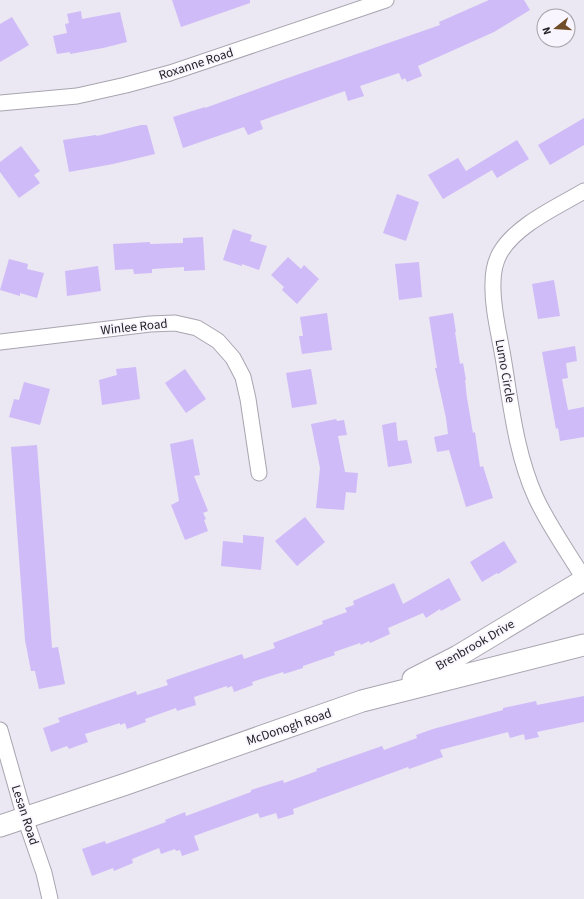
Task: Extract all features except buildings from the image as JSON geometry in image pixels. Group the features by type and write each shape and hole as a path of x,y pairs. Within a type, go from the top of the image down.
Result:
{"main road":[{"name":"Brenbrook Drive","path":"362,701 417,677 458,656 584,580"},
{"name":"McDonogh Road","path":"0,826 126,784 362,701 584,645"}],"street":[{"name":"Roxanne Road","path":"0,103 77,96 126,86 170,73 386,0"},
{"name":"Lumo Circle","path":"584,191 533,221 512,237 499,254 494,269 493,284 495,310 518,443 526,471 536,498 584,580"},
{"name":"Winlee Road","path":"0,342 150,324 175,323 197,328 218,341 233,358 242,377 248,399 259,473"},
{"name":"Lesan Road","path":"0,730 25,818 44,874 50,899"}]}
